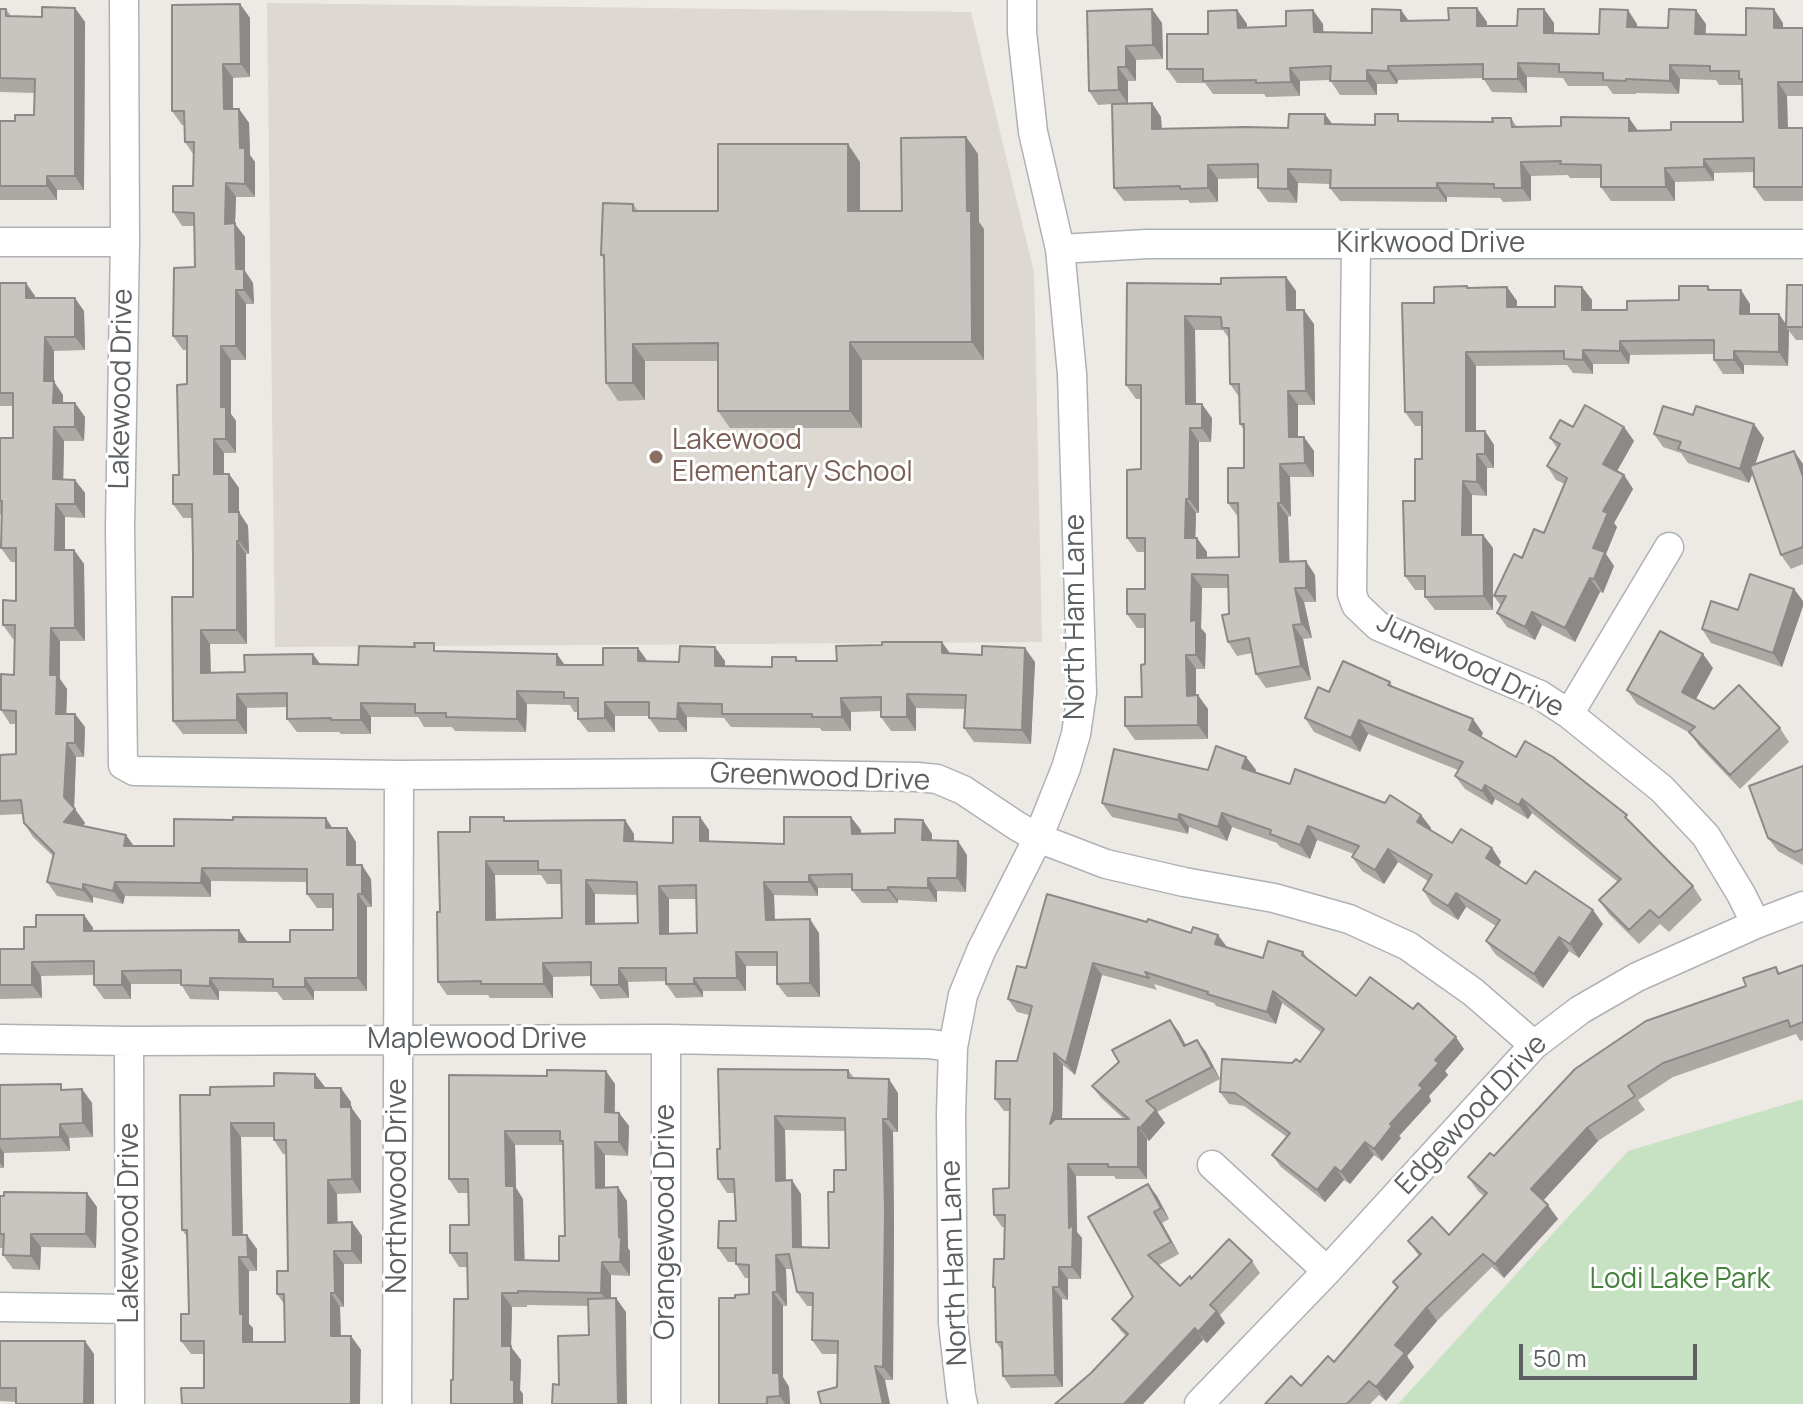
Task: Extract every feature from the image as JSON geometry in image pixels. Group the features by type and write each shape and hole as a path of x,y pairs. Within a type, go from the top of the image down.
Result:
{"street":[{"name":"Lakewood Drive","path":"124,0 125,242 120,527 123,765 134,771"},
{"name":"North Ham Lane","path":"963,1404 953,1323 953,1047 963,995 981,951 1038,838 1066,768 1076,734 1082,693 1072,374 1060,249 1033,132 1022,32 1022,0"},
{"path":"0,242 125,242"},
{"name":"Kirkwood Drive","path":"1060,249 1147,244 1803,244"},
{"name":"Junewood Drive","path":"1356,244 1352,594 1356,605 1378,626 1540,695 1569,714 1662,789 1706,836 1756,924"},
{"path":"1569,714 1669,547"},
{"name":"Greenwood Drive","path":"134,771 399,775 699,773 937,779 963,790 1038,838 1106,864 1274,898 1349,919 1408,946 1473,992 1534,1045"},
{"name":"Northwood Drive","path":"397,1404 399,775"},
{"name":"Edgewood Drive","path":"1199,1404 1327,1271 1534,1045 1580,1010 1637,977 1803,906"},
{"name":"Maplewood Drive","path":"0,1039 666,1039 953,1047"},
{"name":"Orangewood Drive","path":"666,1039 666,1404"},
{"name":"Lakewood Drive","path":"129,1041 130,1404"},
{"path":"1212,1165 1327,1271"},
{"path":"0,1307 130,1309"}],"shaded area":[{"name":"Lakewood Elementary School","path":"267,3 971,12 1034,272 1042,642 275,647"}],"green space":[{"name":"Lodi Lake Park","path":"1803,1099 1803,1404 1398,1404 1628,1151"}],"building":[{"path":"240,4 241,64 223,64 224,109 239,109 240,148 245,148 245,184 226,183 225,224 235,223 236,269 244,269 244,290 236,290 236,346 221,346 221,407 226,407 226,439 214,439 214,474 229,474 229,512 239,512 237,630 201,630 201,673 245,672 244,655 313,654 313,664 358,665 359,646 415,647 414,643 434,643 434,651 557,654 557,665 603,665 603,648 638,648 638,661 679,662 680,646 715,647 715,666 772,667 772,657 796,657 796,661 837,661 836,646 942,642 942,653 982,655 982,646 1025,648 1022,730 964,728 966,695 907,694 907,717 881,717 881,697 841,698 842,717 722,714 722,704 678,703 677,719 649,718 649,702 605,702 605,718 578,719 578,698 564,698 564,692 517,691 517,719 446,717 446,713 415,713 415,704 361,703 361,720 331,720 287,719 287,693 237,694 237,720 173,721 172,597 193,597 192,504 173,504 173,475 179,475 177,385 187,384 187,336 173,336 174,268 195,267 194,213 173,212 173,186 193,186 194,142 185,142 184,111 172,111 172,5"},
{"path":"42,7 75,8 75,176 47,176 47,186 0,186 0,121 15,121 15,115 34,115 35,79 0,78 0,9 6,9 6,16 42,17"},
{"path":"1448,8 1477,8 1477,26 1517,26 1518,9 1544,9 1544,33 1599,34 1600,9 1628,10 1627,27 1668,28 1669,9 1696,10 1695,34 1746,35 1746,8 1774,9 1774,28 1803,28 1803,82 1778,82 1779,128 1803,128 1803,187 1754,187 1754,158 1704,159 1704,167 1665,168 1666,187 1601,187 1601,165 1560,164 1561,161 1521,162 1522,188 1437,183 1437,188 1330,188 1331,170 1288,169 1288,189 1258,188 1258,164 1208,165 1208,188 1114,188 1112,104 1152,103 1152,129 1288,128 1289,114 1325,114 1325,124 1375,125 1375,114 1398,114 1398,121 1493,122 1492,118 1511,118 1512,127 1561,126 1561,117 1629,118 1629,131 1671,130 1671,122 1743,122 1739,71 1710,71 1710,66 1670,65 1670,81 1603,80 1603,73 1559,72 1559,64 1518,63 1518,79 1483,79 1483,64 1388,66 1388,71 1367,70 1367,81 1330,81 1331,66 1290,68 1291,82 1256,83 1256,80 1203,81 1203,69 1167,69 1167,34 1208,34 1208,11 1237,10 1238,28 1286,26 1286,11 1313,10 1314,32 1372,33 1372,9 1401,10 1401,21 1449,20"},
{"path":"1152,9 1153,45 1126,46 1126,67 1118,67 1119,90 1089,91 1087,11"},
{"path":"966,137 967,211 971,211 972,342 850,342 850,411 718,411 718,343 633,344 633,383 606,383 604,255 601,255 603,203 633,204 633,211 718,211 718,144 848,144 848,211 902,211 901,138"},
{"path":"1286,277 1287,310 1304,310 1306,391 1288,391 1289,437 1304,437 1305,463 1280,464 1281,503 1278,503 1280,562 1306,561 1306,588 1295,588 1302,624 1293,625 1301,666 1256,674 1249,638 1228,642 1222,615 1229,614 1228,575 1192,574 1191,621 1196,620 1196,655 1186,655 1187,696 1198,695 1198,725 1125,726 1125,697 1142,697 1141,665 1145,664 1145,614 1127,614 1127,589 1145,589 1145,538 1127,538 1127,470 1141,469 1141,385 1126,385 1127,283 1221,284 1221,278","holes":["1185,316 1221,317 1222,328 1229,328 1230,384 1239,384 1240,424 1244,424 1244,468 1228,468 1228,503 1238,503 1239,557 1197,558 1197,538 1185,538 1186,499 1189,499 1190,428 1202,428 1202,404 1186,404"]},
{"path":"0,283 26,283 26,298 75,298 75,337 45,337 44,381 54,381 53,403 75,403 75,427 54,427 53,479 75,480 75,504 56,504 55,550 74,550 75,628 51,628 50,675 57,675 56,714 75,714 75,743 67,743 64,797 75,809 64,822 126,835 124,846 174,846 174,819 326,818 326,828 347,828 347,865 362,865 362,894 358,894 358,978 305,978 305,987 273,987 273,979 210,978 210,986 181,985 181,970 122,971 122,985 94,985 94,961 32,962 32,985 0,985 0,949 24,949 24,927 36,927 36,915 84,915 84,931 239,930 239,942 290,942 290,930 333,930 333,894 307,894 307,869 202,868 201,883 115,882 113,891 83,884 83,890 47,882 54,853 24,823 21,800 0,801 0,755 16,754 16,711 1,710 1,674 14,675 15,625 3,625 3,600 16,601 16,548 1,548 0,438 13,438 13,393 0,393"},
{"path":"1787,285 1803,285 1803,327 1786,327"},
{"path":"1555,286 1582,287 1582,310 1627,310 1627,301 1679,300 1679,286 1741,290 1740,314 1779,314 1779,352 1734,351 1734,360 1714,360 1714,340 1620,341 1620,351 1583,350 1583,360 1564,359 1564,351 1466,352 1466,431 1485,431 1485,454 1477,454 1477,482 1463,481 1462,535 1483,535 1484,596 1425,597 1425,576 1405,576 1403,501 1415,501 1415,459 1422,459 1422,412 1405,412 1402,303 1434,303 1434,287 1507,287 1507,307 1555,307"},
{"path":"1585,405 1624,427 1603,464 1624,475 1603,511 1608,513 1593,548 1605,552 1594,579 1590,578 1565,628 1532,612 1525,627 1497,613 1506,596 1494,596 1514,554 1522,558 1534,529 1544,533 1567,478 1547,466 1560,444 1550,438 1560,420 1573,427"},
{"path":"1663,406 1693,415 1696,406 1754,424 1740,469 1678,449 1681,442 1654,434"},
{"path":"1794,451 1803,477 1803,547 1781,555 1750,466"},
{"path":"1750,574 1794,589 1773,653 1702,629 1711,601 1738,610"},
{"path":"1660,631 1703,654 1682,692 1714,709 1739,685 1780,728 1730,775 1689,732 1695,727 1627,690"},
{"path":"1343,661 1390,682 1388,685 1473,719 1469,730 1516,757 1525,741 1553,757 1627,815 1625,817 1693,886 1659,918 1650,910 1629,930 1599,900 1621,879 1522,799 1519,805 1485,785 1482,791 1455,776 1463,762 1359,720 1351,738 1305,718 1318,687 1329,692"},
{"path":"1216,746 1246,757 1242,768 1290,784 1295,769 1385,803 1390,795 1421,815 1417,822 1452,843 1461,829 1492,848 1486,858 1526,884 1535,871 1593,910 1570,944 1559,937 1534,974 1486,941 1500,920 1456,893 1448,906 1423,890 1432,875 1388,849 1375,870 1352,857 1359,846 1308,826 1300,845 1270,834 1271,830 1222,813 1218,827 1179,814 1178,820 1102,803 1114,749 1208,770"},
{"path":"1803,766 1803,849 1795,852 1768,838 1749,786"},
{"path":"470,817 504,817 504,821 625,820 624,841 673,843 673,817 700,817 700,841 784,844 784,817 851,817 852,834 895,833 895,819 923,820 922,840 958,841 957,878 928,878 928,888 888,887 888,890 852,890 852,874 809,875 809,882 764,882 766,920 810,919 810,983 777,984 777,952 736,952 737,978 694,978 694,984 666,984 666,968 619,968 619,985 591,985 591,962 543,963 544,984 438,982 438,832 470,832","holes":["486,861 538,861 538,870 561,870 562,918 486,920","586,880 637,882 638,923 586,924","696,885 697,933 660,934 659,886"]},
{"path":"1047,894 1191,933 1193,927 1218,935 1215,944 1263,958 1268,941 1303,952 1302,955 1356,996 1370,977 1413,1009 1418,1003 1456,1037 1435,1060 1439,1063 1419,1085 1423,1088 1390,1124 1392,1126 1374,1149 1365,1142 1341,1172 1335,1167 1317,1190 1272,1155 1290,1133 1235,1093 1220,1092 1222,1059 1292,1063 1296,1059 1300,1062 1324,1029 1273,991 1267,1012 1145,972 1149,978 1093,963 1066,1063 1054,1053 1054,1110 1050,1124 1055,1119 1129,1119 1092,1086 1119,1062 1112,1050 1170,1020 1184,1046 1197,1040 1212,1067 1146,1101 1156,1110 1138,1127 1138,1167 1068,1164 1069,1228 1073,1225 1072,1267 1059,1267 1059,1287 1053,1287 1055,1375 1003,1376 1002,1342 996,1342 993,1287 994,1259 1004,1259 1005,1215 994,1215 993,1189 1009,1188 1010,1099 995,1099 996,1061 1017,1061 1032,1006 1008,999 1017,966 1026,968"},
{"path":"1803,965 1803,1022 1790,1027 1788,1020 1663,1063 1628,1086 1635,1096 1588,1127 1531,1189 1548,1205 1495,1264 1483,1254 1427,1307 1395,1345 1405,1353 1376,1387 1369,1381 1347,1404 1265,1404 1291,1376 1301,1386 1328,1356 1334,1362 1398,1287 1393,1282 1421,1254 1408,1241 1432,1217 1449,1235 1487,1193 1468,1177 1490,1153 1494,1156 1575,1069 1646,1021 1746,986 1743,978 1776,967 1778,974"},
{"path":"718,1069 848,1070 848,1078 889,1079 888,1119 883,1119 883,1367 875,1366 883,1404 821,1404 818,1392 837,1387 838,1341 812,1340 813,1293 797,1292 789,1254 776,1255 777,1292 773,1292 773,1373 779,1373 780,1396 767,1397 767,1404 719,1404 719,1298 749,1294 749,1265 736,1264 736,1248 718,1248 719,1221 736,1221 734,1179 718,1179 717,1149 720,1149","holes":["775,1116 845,1118 846,1170 834,1170 834,1192 828,1192 829,1248 793,1247 792,1180 776,1181"]},
{"path":"547,1070 606,1071 605,1112 619,1113 619,1142 595,1142 596,1188 618,1187 620,1262 602,1262 601,1293 502,1293 502,1346 511,1346 514,1404 451,1404 454,1299 468,1299 467,1253 450,1253 450,1225 469,1225 468,1179 449,1179 449,1075 547,1076","holes":["505,1131 560,1131 560,1141 563,1141 565,1236 559,1236 559,1261 515,1260 514,1186 506,1186"]},
{"path":"274,1073 315,1074 315,1088 341,1088 341,1107 351,1107 352,1179 328,1180 328,1223 352,1222 352,1251 334,1251 335,1293 331,1293 331,1336 351,1336 351,1404 182,1404 181,1388 204,1388 204,1341 181,1341 181,1314 189,1314 187,1230 182,1230 180,1095 210,1095 210,1087 274,1086","holes":["231,1123 274,1123 274,1140 286,1140 288,1271 277,1271 277,1294 284,1294 285,1342 243,1342 239,1257 248,1257 247,1235 233,1235"]},
{"path":"61,1084 61,1090 82,1089 83,1123 60,1124 60,1137 0,1139 0,1085"},
{"path":"1148,1184 1161,1208 1154,1212 1171,1242 1148,1255 1180,1286 1190,1276 1191,1279 1229,1239 1252,1261 1210,1305 1217,1311 1198,1332 1195,1328 1124,1404 1055,1404 1091,1373 1128,1334 1112,1319 1133,1297 1088,1217"},
{"path":"4,1192 87,1193 86,1234 31,1234 31,1256 3,1255 0,1196 4,1196"},
{"path":"616,1298 618,1404 552,1404 553,1384 559,1385 558,1336 589,1335 588,1299"},
{"path":"0,1341 85,1341 84,1404 16,1404 16,1388 0,1388"}],"place":[{"name":"Lakewood Elementary School","path":"656,457"}]}
